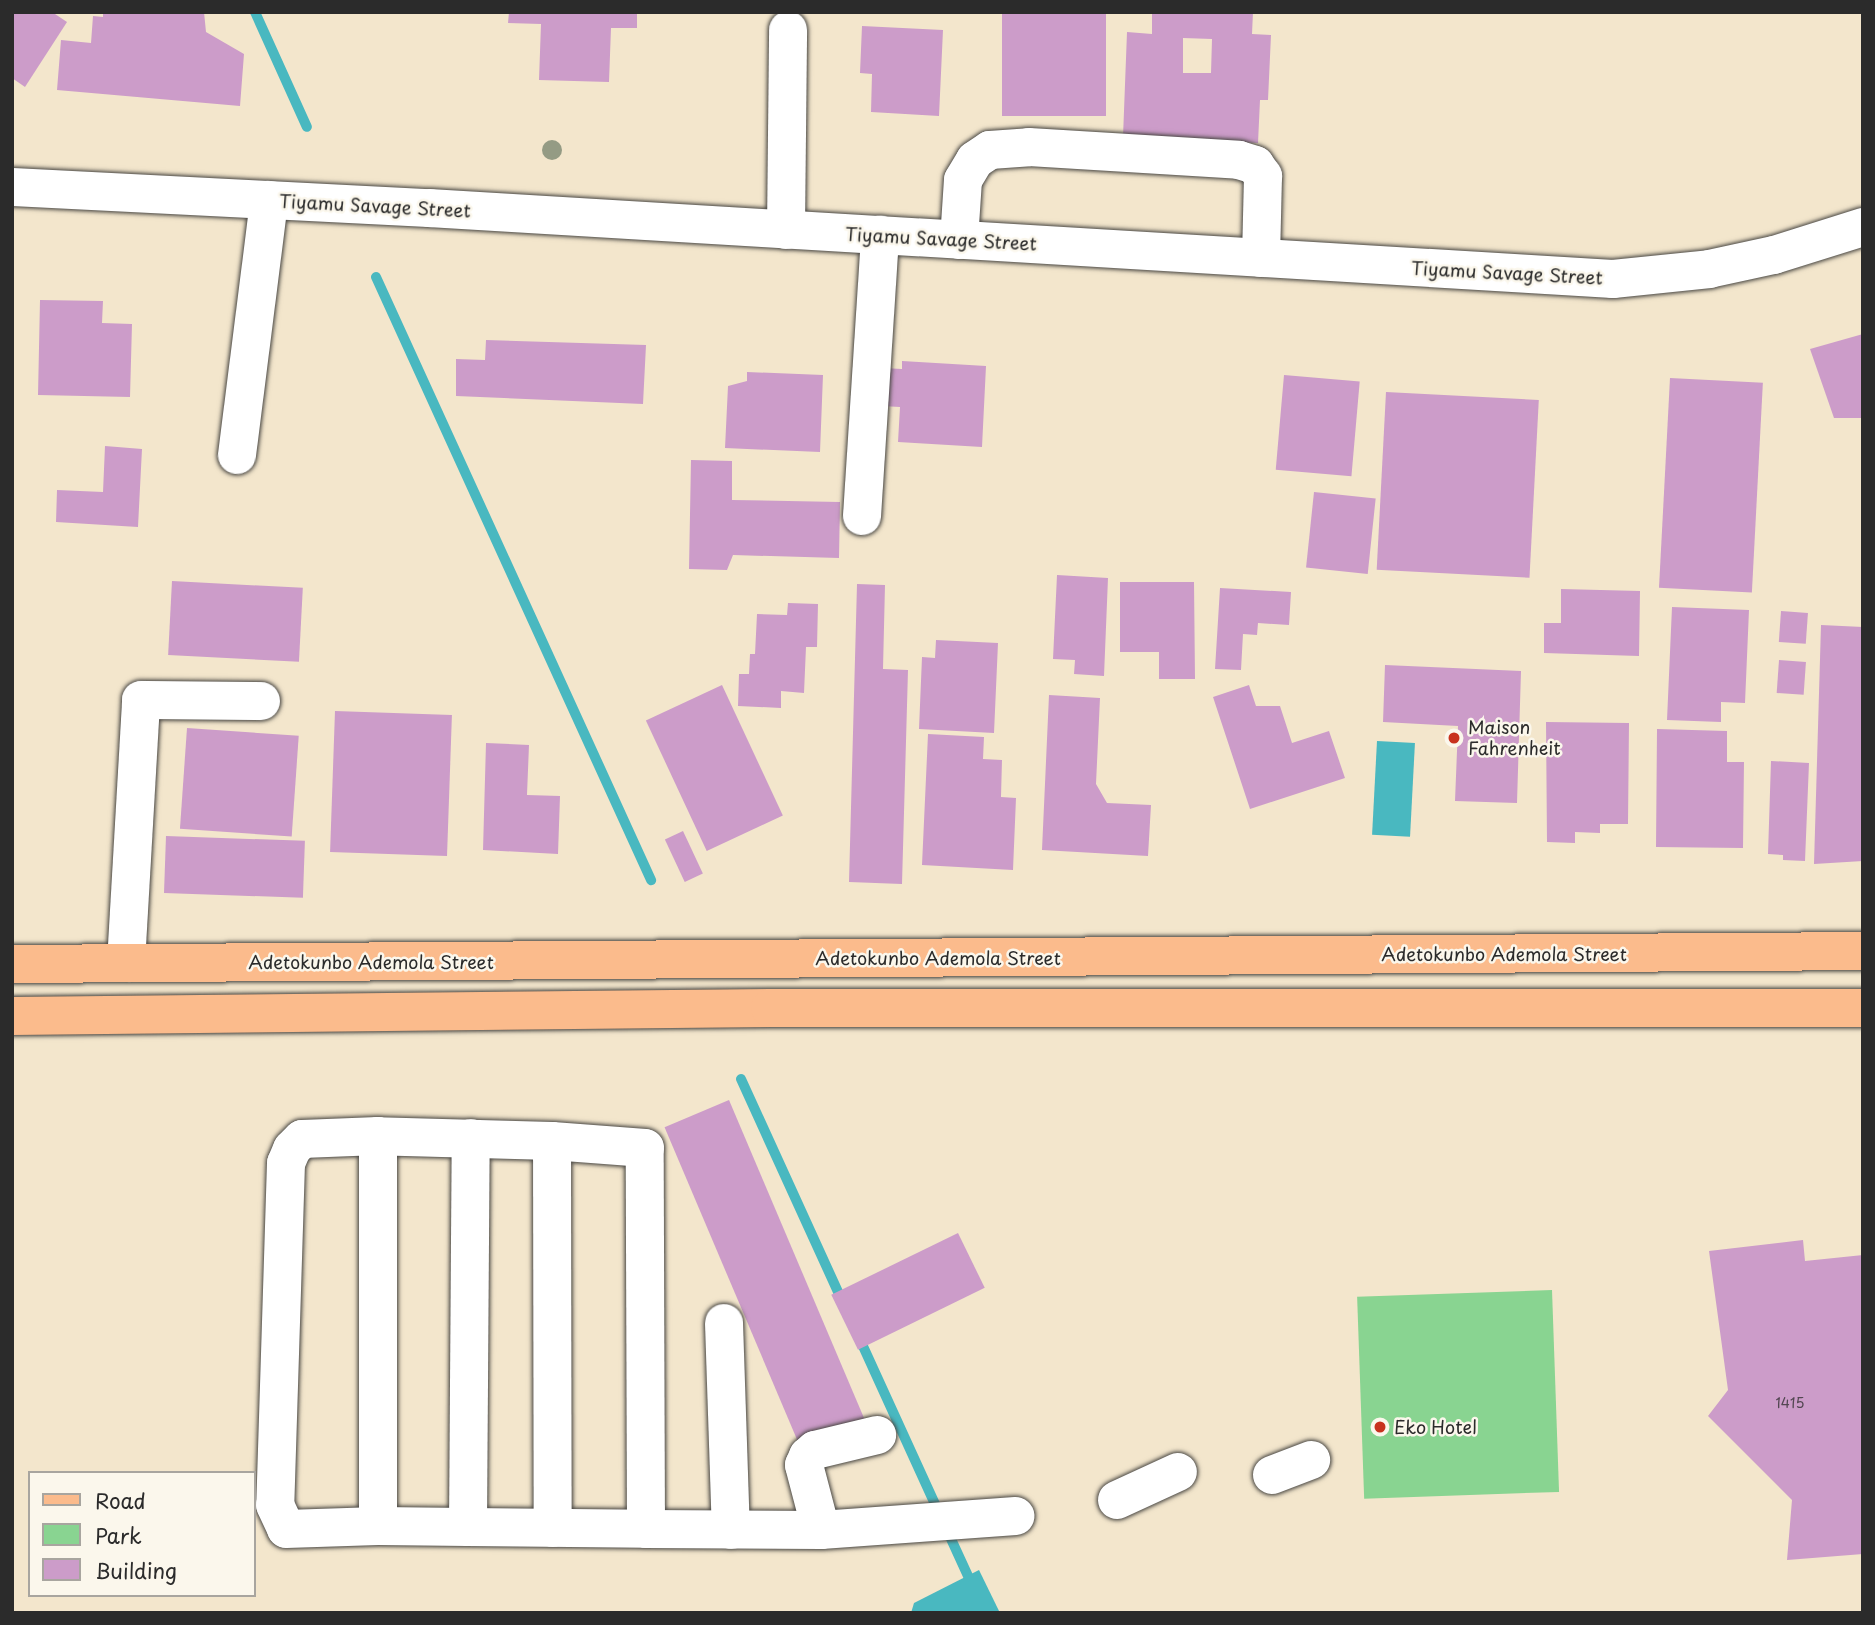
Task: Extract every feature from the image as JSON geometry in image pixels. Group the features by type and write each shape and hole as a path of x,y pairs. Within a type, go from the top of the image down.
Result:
{"main road":[{"name":"Adetokunbo Ademola Street","path":"12,964 1863,951"},
{"path":"12,1016 758,1008 1863,1009"}],"street":[{"path":"786,230 788,30"},
{"path":"959,240 963,180 975,160 990,150 1029,147 1213,158 1255,164 1263,176 1261,258"},
{"name":"Tiyamu Savage Street","path":"12,187 1613,279 1709,269 1774,255 1863,227"},
{"path":"237,455 269,200"},
{"path":"862,516 880,235"},
{"path":"126,963 142,700 261,701"},
{"path":"378,1136 378,1526"},
{"path":"646,1529 645,1148 471,1138 378,1136 302,1139 292,1149 286,1163 275,1505 285,1529 378,1526 731,1530 821,1530 1015,1516"},
{"path":"468,1527 471,1138"},
{"path":"552,1141 553,1528"},
{"path":"724,1323 731,1530"},
{"path":"821,1530 804,1465 808,1456 815,1450 877,1436"},
{"path":"1272,1475 1311,1460"},
{"path":"1117,1500 1178,1472"}],"green space":[{"path":"1552,1290 1559,1492 1364,1499 1357,1297"}],"water":[{"path":"1377,741 1415,743 1410,837 1372,835"},
{"path":"979,1570 1000,1613 911,1613 914,1603"}],"building":[{"path":"12,12 52,12 67,22 25,87 12,78"},
{"path":"103,12 204,12 206,32 244,54 240,106 57,90 61,40 91,43 93,16 103,17"},
{"path":"509,12 637,12 637,28 611,28 609,82 539,80 541,24 508,23"},
{"path":"1002,12 1106,12 1106,116 1002,116"},
{"path":"1152,12 1253,12 1252,34 1271,35 1268,100 1260,100 1258,143 1123,137 1127,32 1152,34","holes":["1183,38 1212,39 1211,73 1183,73"]},
{"path":"862,26 943,30 939,116 871,112 872,74 860,73"},
{"path":"40,300 103,301 102,323 132,324 130,397 38,395"},
{"path":"1863,334 1863,418 1834,418 1810,349"},
{"path":"486,340 646,345 643,404 456,396 456,359 485,360"},
{"path":"902,361 986,366 982,447 898,442 900,407 882,406 884,368 902,369"},
{"path":"747,372 823,375 820,452 725,448 728,386 747,381"},
{"path":"1284,375 1360,382 1351,476 1276,470"},
{"path":"1670,378 1763,383 1752,593 1659,588"},
{"path":"1386,392 1539,400 1529,578 1377,570"},
{"path":"105,446 142,449 138,527 56,522 57,490 103,492"},
{"path":"691,460 732,461 732,500 840,502 839,558 733,555 727,570 689,569"},
{"path":"1314,492 1376,498 1368,574 1306,568"},
{"path":"1057,575 1108,578 1104,676 1074,674 1075,660 1053,659"},
{"path":"172,581 303,588 299,662 168,655"},
{"path":"1120,582 1194,582 1195,679 1159,679 1159,652 1120,652"},
{"path":"857,584 885,585 883,669 908,670 902,884 849,882"},
{"path":"1220,588 1291,592 1289,625 1258,623 1257,635 1243,634 1241,670 1215,669"},
{"path":"1561,589 1640,591 1639,656 1544,653 1544,623 1561,623"},
{"path":"788,603 818,604 817,647 806,647 804,693 781,691 781,708 738,706 739,674 749,674 750,654 755,654 757,614 787,615"},
{"path":"1672,607 1749,610 1745,703 1721,702 1721,722 1667,720"},
{"path":"1781,611 1808,613 1806,644 1779,642"},
{"path":"1821,625 1863,627 1863,861 1814,864"},
{"path":"936,640 998,643 994,733 919,729 922,657 935,658"},
{"path":"1779,660 1806,662 1804,695 1777,693"},
{"path":"1385,665 1521,671 1517,803 1455,801 1458,726 1383,722"},
{"path":"722,685 783,816 707,851 646,720"},
{"path":"1249,685 1256,706 1280,706 1292,743 1329,731 1345,778 1250,809 1213,697"},
{"path":"1049,695 1100,698 1096,784 1107,803 1151,805 1148,856 1042,850"},
{"path":"335,711 452,715 447,856 330,852"},
{"path":"1546,722 1629,723 1628,824 1600,824 1600,833 1575,832 1575,843 1547,842"},
{"path":"187,728 299,736 292,837 180,829"},
{"path":"1657,729 1727,731 1727,762 1744,762 1743,848 1656,847"},
{"path":"928,734 984,737 983,759 1002,760 1001,797 1016,798 1013,870 922,865"},
{"path":"486,743 529,745 527,795 560,796 558,854 483,850"},
{"path":"1771,761 1809,763 1805,861 1783,860 1783,855 1768,854"},
{"path":"683,831 703,874 685,882 665,839"},
{"path":"166,836 305,841 303,898 164,893"},
{"path":"729,1100 868,1427 803,1454 665,1127"},
{"path":"958,1233 985,1288 858,1350 831,1295"},
{"path":"1803,1240 1805,1261 1863,1255 1863,1554 1787,1560 1792,1500 1708,1416 1728,1390 1709,1251"}],"waterway":[{"path":"255,12 307,127"},
{"path":"376,277 651,880"},
{"path":"741,1079 843,1303"},
{"path":"857,1333 939,1513"},
{"path":"946,1528 968,1576"}],"place":[{"name":"Maison Fahrenheit","path":"1454,738"},
{"name":"Eko Hotel","path":"1380,1427"}]}
